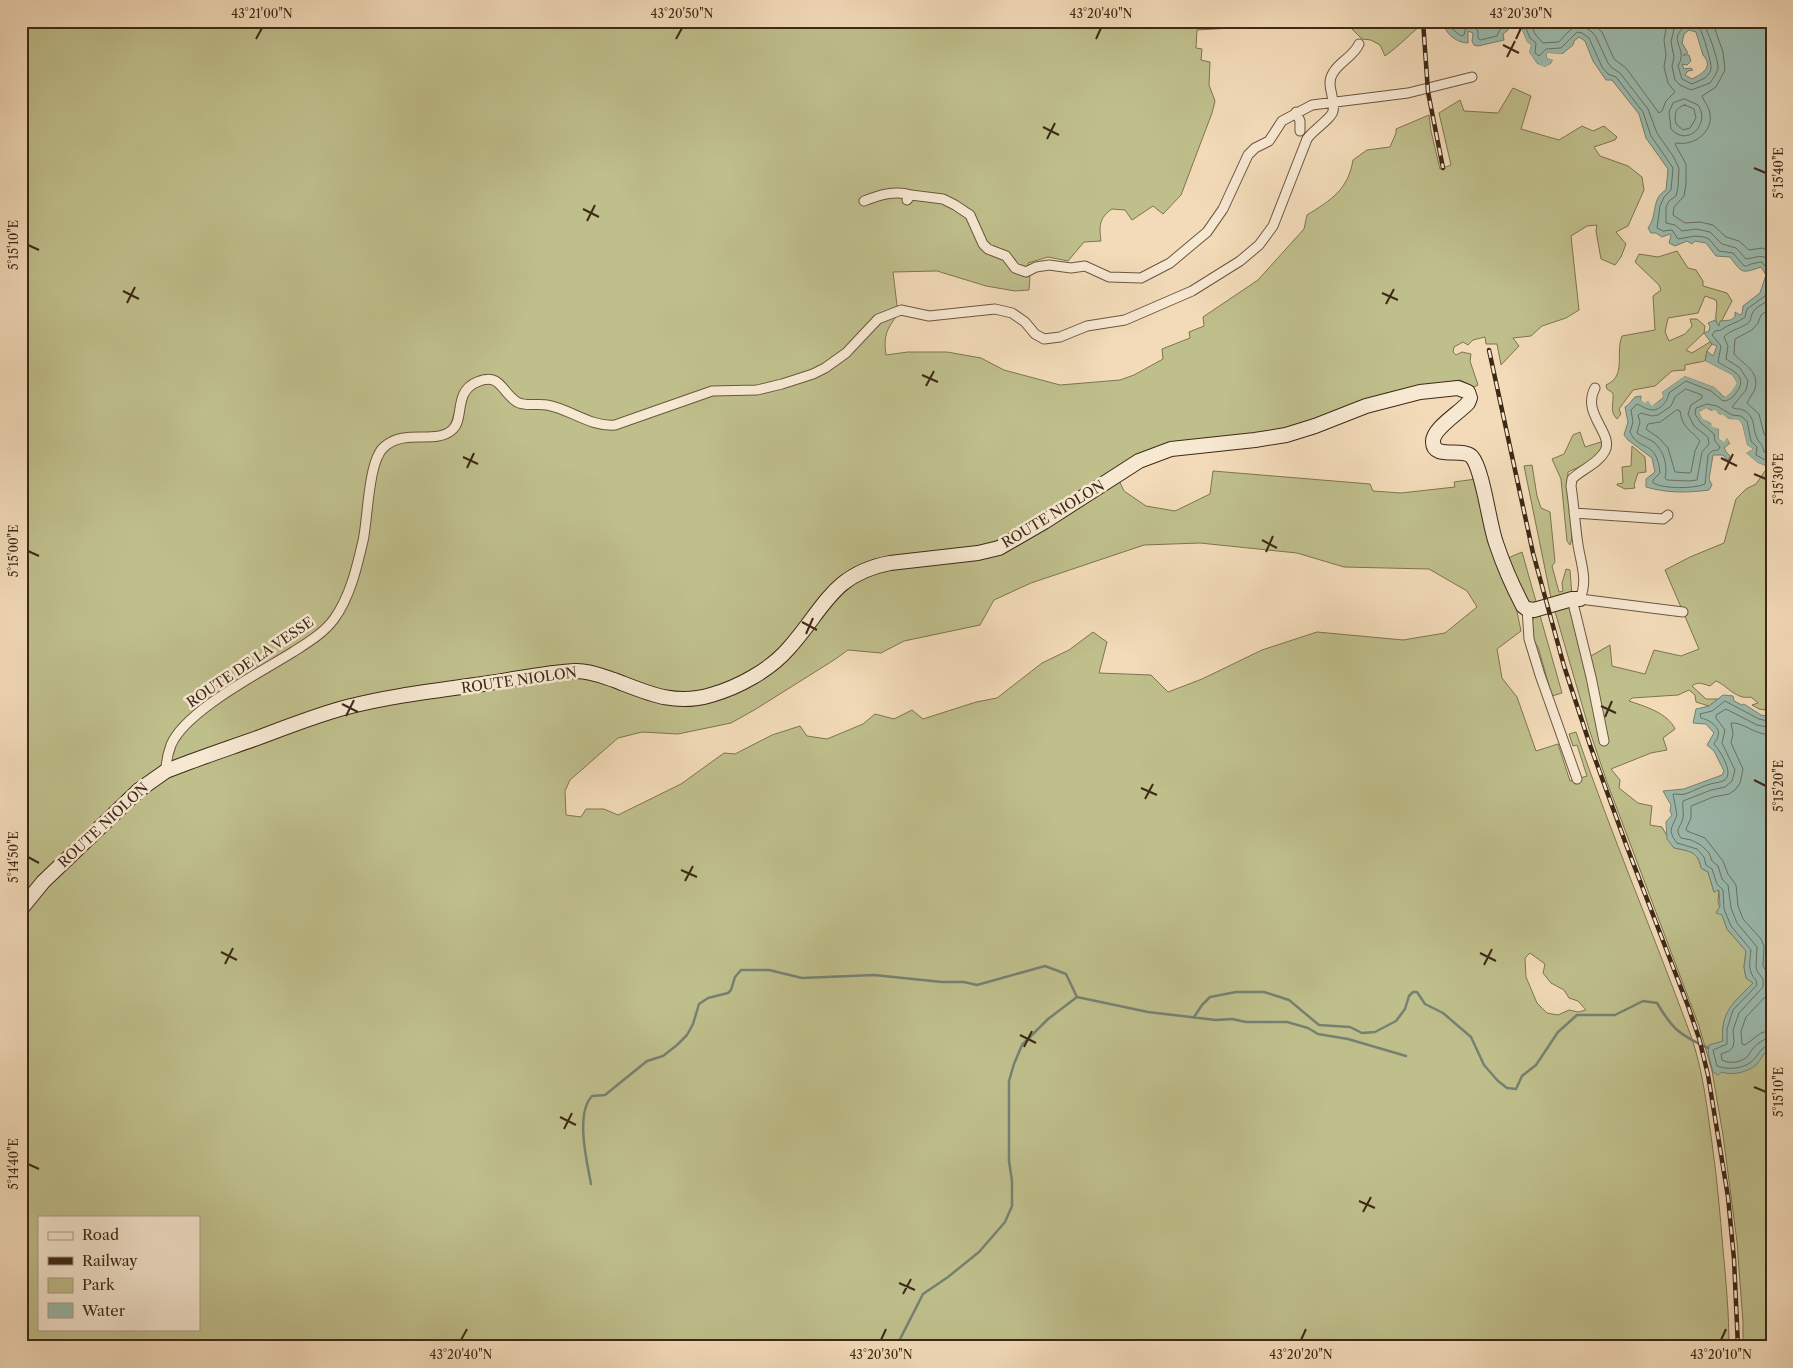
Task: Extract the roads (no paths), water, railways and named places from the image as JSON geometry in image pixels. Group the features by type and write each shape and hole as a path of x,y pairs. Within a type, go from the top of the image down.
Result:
{"street":[{"path":"1332,102 1330,88 1332,74 1340,62 1357,49 1359,44"},
{"path":"864,202 884,195 904,193 909,198 943,199 970,215 983,244 988,250 1006,256 1015,268 1026,272 1036,267 1049,265 1071,268 1085,266 1109,277 1141,278 1170,263 1207,232 1223,209 1248,155 1255,148 1269,141 1282,121 1296,112 1312,105 1408,93 1472,77"},
{"name":"ROUTE DE LA VESSE","path":"166,771 170,745 189,720 233,689 311,640 333,621 348,593 356,569 363,541 375,462 382,449 393,440 401,438 438,436 450,432 456,425 463,395 474,383 488,379 495,381 517,402 550,405 609,426 626,422 707,392 757,390 782,384 819,371 852,348 878,319 902,310 929,316 995,309 1012,313 1026,322 1035,334 1044,339 1060,337 1087,326 1125,320 1192,291 1240,261 1258,245 1273,226 1307,139 1311,132 1331,115 1333,110 1332,102"},
{"path":"1296,112 1300,121 1300,131"},
{"path":"707,392 717,384"},
{"name":"ROUTE NIOLON","path":"21,909 43,882 122,805 166,771 312,717 350,706 396,697 575,671 589,672 658,697 672,700 697,699 711,695 734,686 770,666 789,649 829,596 860,572 890,563 978,553 998,548 1014,540 1138,461 1164,451 1286,435 1383,401 1420,392 1453,388 1463,389 1468,392 1469,401 1439,428 1432,444 1440,452 1465,453 1473,459 1482,486 1495,542 1522,604 1527,609"},
{"path":"1576,599 1584,590 1584,576 1574,513 1572,479 1600,457 1606,447 1601,427 1591,406 1595,388"},
{"path":"1574,513 1662,519 1668,515"},
{"path":"1576,599 1604,741"},
{"path":"1577,779 1529,639 1527,609 1534,610 1576,599 1683,612"}],"water":[{"path":"1442,21 1508,21 1508,30 1503,34 1504,40 1478,46 1474,45 1472,41 1473,33 1468,31 1468,43 1464,43 1448,33"},
{"path":"1518,21 1772,21 1772,461 1768,467 1758,463 1746,453 1753,449 1747,445 1742,424 1706,408 1699,412 1701,415 1719,429 1719,439 1724,441 1727,438 1730,443 1724,448 1730,456 1728,461 1723,455 1713,455 1709,479 1712,485 1709,490 1677,492 1646,487 1646,479 1655,472 1652,458 1624,435 1628,422 1625,407 1635,397 1641,396 1641,400 1648,401 1653,405 1663,398 1662,392 1685,376 1714,387 1724,397 1737,383 1732,375 1705,361 1707,351 1713,356 1717,346 1712,344 1704,333 1709,331 1710,326 1708,323 1715,320 1719,326 1720,321 1731,320 1735,317 1735,312 1740,315 1742,314 1743,306 1760,293 1766,275 1761,267 1742,271 1730,257 1716,256 1706,243 1695,241 1692,244 1687,241 1675,246 1669,243 1670,234 1662,237 1656,233 1651,233 1648,228 1653,218 1658,197 1666,190 1668,169 1646,138 1639,114 1612,80 1606,80 1593,61 1585,41 1579,37 1562,54 1547,53 1547,58 1553,60 1546,67 1540,65 1534,59 1529,52 1531,45 1527,42","holes":["1689,30 1696,32 1707,67 1692,79 1685,75 1688,71 1693,70 1691,68 1684,69 1682,64 1687,65 1691,61 1689,55 1683,55 1688,53 1682,43 1684,34"]},
{"path":"1723,695 1733,696 1734,701 1742,705 1744,704 1761,715 1772,717 1772,1049 1766,1052 1756,1065 1749,1070 1740,1073 1722,1072 1718,1075 1713,1072 1708,1054 1709,1045 1723,1041 1726,1015 1734,1002 1753,983 1746,978 1744,967 1746,951 1727,929 1722,915 1716,913 1720,906 1719,890 1714,892 1708,872 1701,868 1700,862 1695,855 1688,851 1674,848 1667,839 1666,822 1672,815 1670,811 1671,805 1663,791 1684,789 1722,775 1724,771 1714,751 1707,745 1714,733 1706,724 1693,723 1696,709 1709,706"}],"waterway":[{"path":"591,1184 583,1126 584,1114 592,1096 605,1095 647,1061 663,1056 677,1045 687,1035 693,1024 699,1004 708,998 728,993 731,990 735,977 741,970 769,970 802,978 874,975 942,982 964,982 977,985 1045,966 1066,974 1077,997 1148,1012 1216,1020 1287,1022 1308,1028 1318,1034 1348,1039 1406,1056"},
{"path":"1194,1017 1210,997 1236,992 1264,992 1289,1000 1319,1025 1350,1027 1362,1033 1375,1032 1396,1021 1405,1009 1409,996 1413,992 1417,992 1425,1004 1443,1013 1471,1037 1484,1065 1498,1081 1507,1088 1516,1089 1522,1076 1536,1065 1558,1032 1577,1015 1615,1015 1643,1001 1657,1003 1678,1031 1708,1048"},
{"path":"896,1347 923,1294 979,1252 1005,1222 1012,1206 1012,1181 1009,1161 1009,1081 1014,1064 1022,1045 1048,1019 1077,997"}],"railway":[{"path":"1423,21 1428,92 1443,168"},
{"path":"1489,350 1533,553 1564,666 1627,847 1699,1038 1708,1075 1728,1197 1734,1259 1738,1347"}]}
